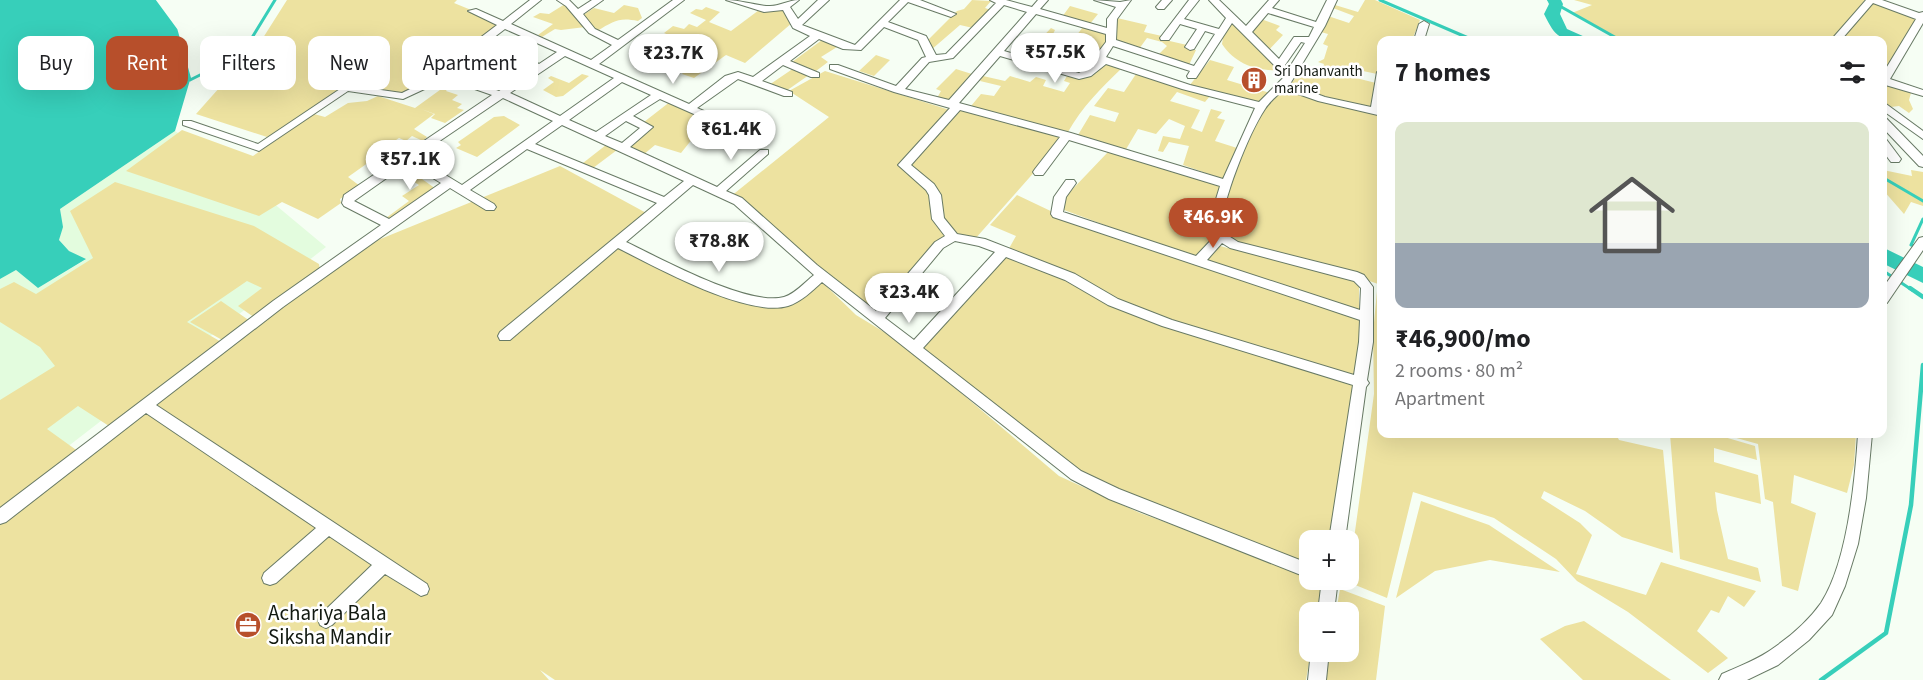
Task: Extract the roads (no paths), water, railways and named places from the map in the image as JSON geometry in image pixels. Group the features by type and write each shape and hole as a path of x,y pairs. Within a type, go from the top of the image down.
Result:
{"street":[{"path":"536,0 504,23 477,45 477,48 512,54 540,69"},
{"path":"562,0 599,36 620,45"},
{"path":"577,14 598,0"},
{"path":"592,64 679,0"},
{"path":"737,1 769,10 786,8 794,0"},
{"path":"796,26 824,0"},
{"path":"786,8 796,26 847,47 857,48 905,0"},
{"path":"911,0 951,14"},
{"path":"953,237 938,219 938,201 930,186 903,165 1043,0"},
{"path":"1099,0 1123,3 1112,19 1110,37 1101,55 1104,60 1186,87 1261,106"},
{"path":"1166,38 1194,0"},
{"path":"1214,0 1280,64 1286,80 1322,99 1377,113"},
{"path":"1246,33 1274,0"},
{"path":"1332,0 1312,40 1286,80 1261,106 1226,184 1213,228 1220,238 1234,245 1352,275 1363,281 1367,288 1366,342 1362,383 1338,530"},
{"path":"1840,36 1872,0 1922,17 1887,74"},
{"path":"898,90 926,60 949,56 998,1 1035,11 1110,37 1196,70"},
{"path":"1266,9 1320,26"},
{"path":"473,11 743,132"},
{"path":"1186,87 1230,18"},
{"path":"1179,21 1219,32"},
{"path":"882,23 922,38 932,58"},
{"path":"1420,36 1425,24"},
{"path":"1190,47 1203,27"},
{"path":"756,81 818,36"},
{"path":"1280,64 1298,39 1312,40"},
{"path":"998,52 1079,76 1086,74 1104,60"},
{"path":"387,226 384,221 347,201 350,195 565,53"},
{"path":"784,62 814,75"},
{"path":"834,67 898,90 1067,135 1226,184"},
{"path":"187,123 259,147 346,88 403,96 445,75 502,94 738,201 822,275 1076,475 1114,494 1299,568"},
{"path":"690,108 735,75 741,75 788,94"},
{"path":"462,190 622,77"},
{"path":"1887,81 1923,93"},
{"path":"595,137 660,94"},
{"path":"1887,108 1923,136"},
{"path":"622,149 647,127 626,117"},
{"path":"1887,120 1903,120"},
{"path":"1887,125 1923,163"},
{"path":"1039,172 1067,135"},
{"path":"527,145 666,202"},
{"path":"1887,148 1895,159"},
{"path":"718,192 764,152"},
{"path":"407,157 490,207"},
{"path":"505,336 691,181"},
{"path":"0,517 144,405 450,182"},
{"path":"1070,183 1059,197 1057,214 1359,315"},
{"path":"877,319 939,245 953,237 981,242 1070,277 1113,302 1167,323 1362,383"},
{"path":"1199,261 1220,238"},
{"path":"1887,294 1923,241"},
{"path":"618,243 697,282 767,303 788,301 822,275"},
{"path":"915,348 1004,251"},
{"path":"144,405 421,589"},
{"path":"1728,680 1784,651 1829,604 1851,536 1864,465 1865,438"},
{"path":"270,578 328,527"},
{"path":"326,620 384,564"},
{"path":"1317,680 1319,662"}],"water":[{"path":"0,0 154,0 176,30 178,36 106,36 106,90 187,90 175,131 60,209 63,227 59,240 69,251 86,259 38,288 16,270 0,279"}],"waterway":[{"path":"154,0 176,30 190,80 242,54 275,0"},
{"path":"1380,0 1464,36"},
{"path":"1549,0 1613,36"},
{"path":"1554,0 1556,4 1552,14 1561,32 1570,36"},
{"path":"1887,180 1923,201"},
{"path":"1923,219 1911,245 1923,248"},
{"path":"1887,257 1923,276"},
{"path":"1887,273 1912,290"},
{"path":"1910,288 1923,297"},
{"path":"1821,680 1886,633 1911,505 1923,365"}],"place":[{"name":"Sri Dhanvanth marine","path":"1254,80"},
{"name":"Achariya Bala Siksha Mandir","path":"248,625"}]}
